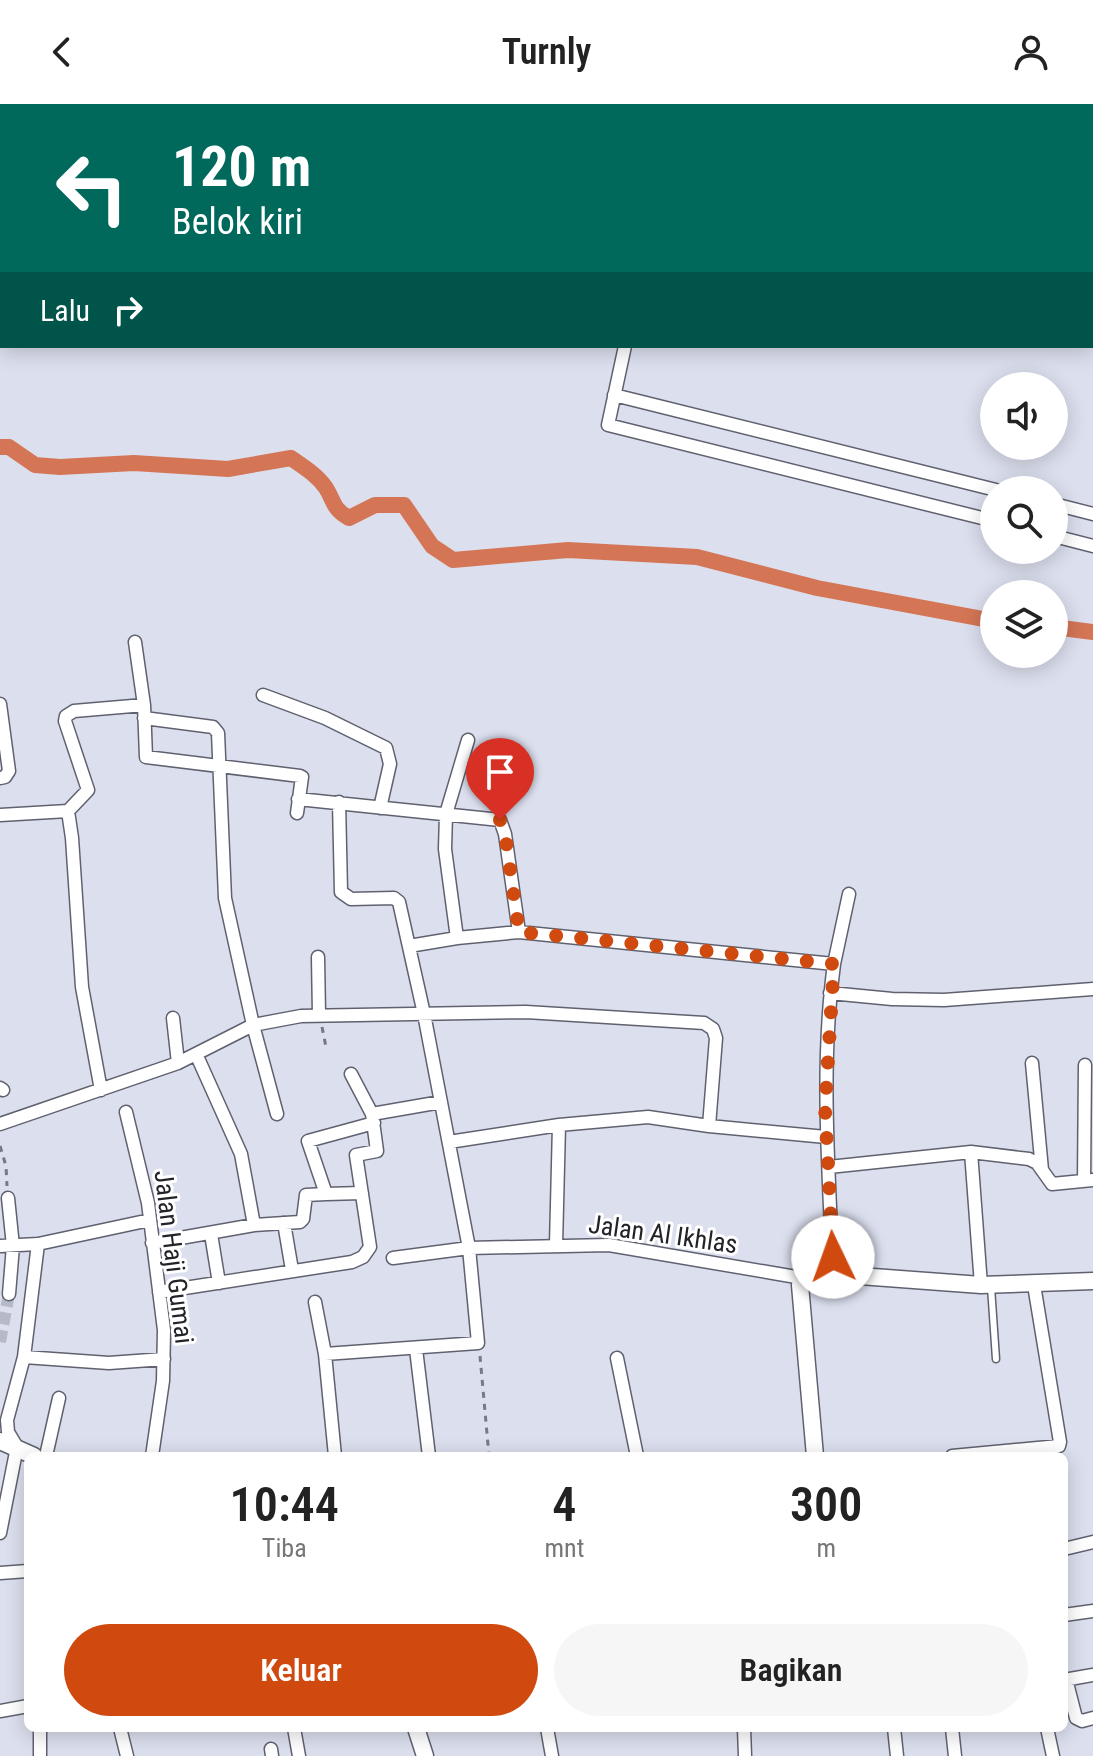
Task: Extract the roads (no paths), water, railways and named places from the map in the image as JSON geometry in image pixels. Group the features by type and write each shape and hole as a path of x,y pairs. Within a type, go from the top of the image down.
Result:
{"street":[{"path":"625,348 608,425 980,518"},
{"path":"614,395 980,486"},
{"path":"1068,508 1093,514"},
{"path":"1068,540 1093,546"},
{"path":"135,642 144,711 145,754 148,759 301,776 298,806 339,802 500,820 505,834 519,932"},
{"path":"263,695 325,718 386,748 390,764 380,808"},
{"path":"0,704 9,771 0,778"},
{"path":"0,815 68,811 88,790 66,728 66,716 74,711 144,711 213,727 219,736 225,898 253,1025 277,1114"},
{"path":"457,938 445,849 446,814 468,740"},
{"path":"325,1354 478,1343 469,1248 424,1014 397,899 351,899 341,892 339,802"},
{"path":"68,811 82,987 101,1090"},
{"path":"833,1274 826,1137 830,993 849,894"},
{"path":"409,946 519,932 834,964"},
{"path":"318,957 319,1015"},
{"path":"830,993 944,1000 1093,989"},
{"path":"0,1124 197,1056 253,1025 319,1015 526,1012 704,1023 713,1029 716,1038 709,1126"},
{"path":"173,1018 178,1063"},
{"path":"197,1056 241,1154 254,1225"},
{"path":"1032,1063 1042,1170"},
{"path":"829,1167 971,1152 1029,1159 1037,1163 1052,1184 1089,1180 1085,1065"},
{"path":"159,1292 352,1262 368,1253 370,1247 356,1155 377,1151 373,1118 351,1074"},
{"path":"326,1194 308,1141 373,1118 441,1102"},
{"name":"Jalan Haji Gumai","path":"126,1112 150,1220 159,1292 164,1359 152,1452"},
{"path":"449,1142 559,1125 648,1117 826,1137"},
{"path":"556,1245 559,1125"},
{"path":"971,1152 986,1285"},
{"path":"152,1243 254,1225 300,1222 306,1195 362,1193"},
{"path":"8,1198 6,1246 9,1294"},
{"path":"6,1246 38,1244 150,1220"},
{"path":"284,1223 292,1270"},
{"path":"211,1234 219,1283"},
{"path":"0,1533 17,1447 8,1432 7,1420 24,1357 38,1244"},
{"name":"Jalan Al Ikhlas","path":"393,1258 469,1248 625,1246 802,1278"},
{"path":"815,1452 800,1285 802,1278 833,1274 986,1285 1093,1281"},
{"path":"1004,1452 1055,1448 1060,1442 1034,1285"},
{"path":"315,1302 325,1354 335,1452"},
{"path":"416,1349 429,1452"},
{"path":"24,1357 109,1363 164,1359"},
{"path":"617,1358 636,1452"},
{"path":"47,1452 59,1398"},
{"path":"0,1441 26,1452"},
{"path":"1068,1548 1093,1542"},
{"path":"0,1573 24,1571"},
{"path":"1068,1614 1093,1611"},
{"path":"1068,1679 1093,1675"},
{"path":"1068,1690 1076,1718 1082,1721 1093,1718"},
{"path":"0,1711 24,1707"},
{"path":"40,1732 40,1756"},
{"path":"121,1732 127,1756"},
{"path":"295,1732 299,1756"},
{"path":"417,1732 425,1756"},
{"path":"548,1732 552,1756"},
{"path":"744,1732 745,1756"},
{"path":"894,1732 897,1756"},
{"path":"952,1732 955,1756"},
{"path":"1047,1732 1048,1755"}],"lane":[{"path":"986,1285 996,1359"}],"waterway":[{"path":"0,447 9,447 35,465 60,467 134,463 228,469 291,458 319,479 337,509 349,518 375,505 404,505 432,546 453,560 568,550 697,557 817,588 980,618"},
{"path":"1068,629 1093,632"}],"tunnel":[{"path":"0,1342 9,1294"}]}
